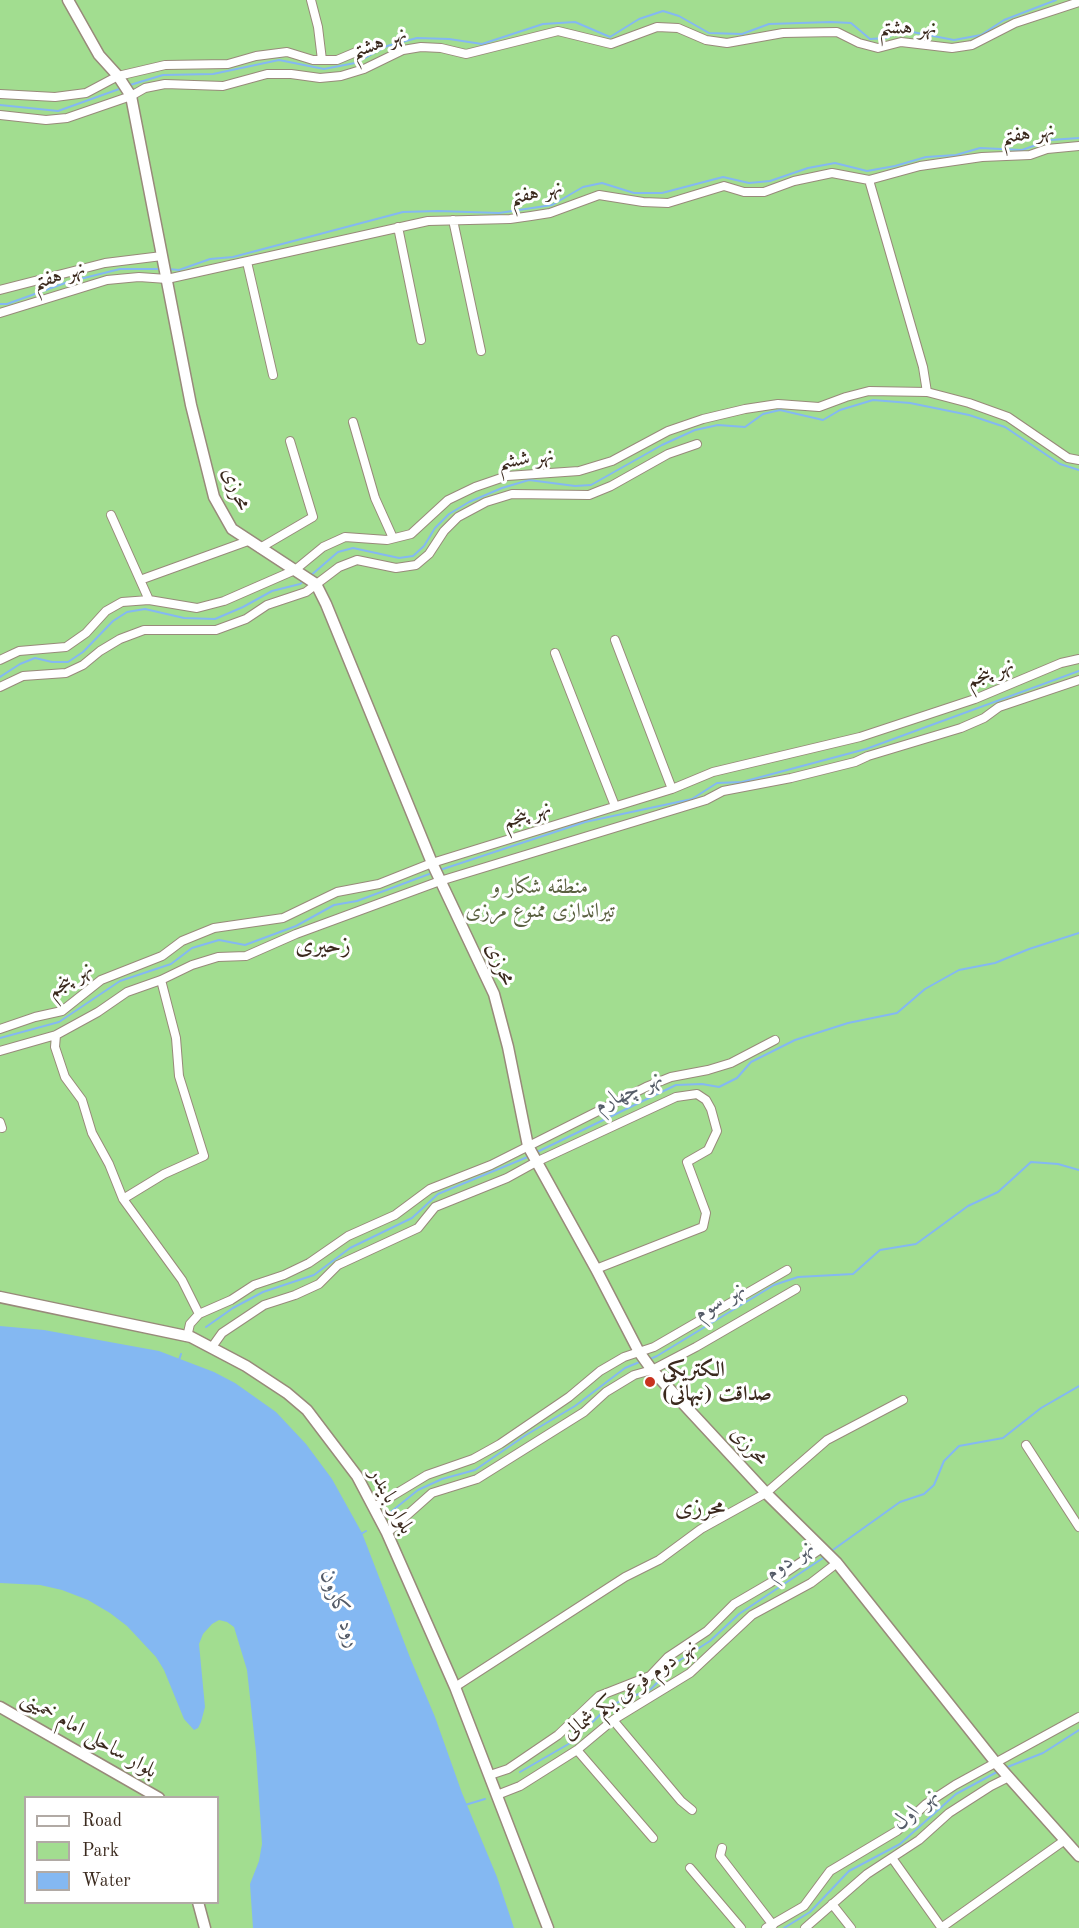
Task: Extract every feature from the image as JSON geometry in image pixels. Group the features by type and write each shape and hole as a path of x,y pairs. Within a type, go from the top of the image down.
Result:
{"street":[{"name":"محرزی","path":"68,0 99,55 120,79 129,94 191,405 214,497 232,529 314,583 326,604 436,871 494,994 532,1154 645,1361 766,1493 829,1555 1002,1770 1079,1856"},
{"path":"311,0 318,27 322,60"},
{"name":"نهر هشتم","path":"0,115 46,120 67,118 145,88 165,84 223,86 267,74 291,74 320,78 341,76 364,69 403,50 421,47 441,48 466,54 558,31 611,44 657,27 678,28 706,40 727,43 783,33 837,32 859,43 878,48 901,42 952,48 972,45 1015,23 1079,2"},
{"path":"0,94 55,98 86,93 120,79 165,65 228,64 256,56 287,52 313,60 338,60 368,47"},
{"name":"نهر هفتم","path":"0,313 106,280 139,277 165,268 247,262 428,221 510,219 531,216 550,213 599,195 643,202 668,203 724,186 744,192 764,192 794,181 832,173 869,180 920,166 982,157 1030,155 1047,149 1079,146"},
{"path":"869,180 923,367 927,392"},
{"path":"453,220 482,351"},
{"path":"398,227 422,340"},
{"path":"247,262 273,375"},
{"path":"0,290 94,266 165,268"},
{"name":"نهر ششم","path":"0,660 19,651 66,647 86,633 106,611 122,602 149,600 197,608 224,601 298,572 323,547 345,537 393,538 411,534 448,500 475,487 507,476 579,471 612,461 668,431 703,418 778,404 819,407 846,397 869,392 927,392 969,403 1008,417 1068,458 1079,460"},
{"path":"353,422 375,498 393,538"},
{"path":"260,548 313,517 290,441"},
{"path":"0,687 23,676 66,673 83,665 120,639 144,630 216,630 246,619 267,605 306,592 314,583 339,567 357,560 396,568 416,565 429,554 444,531 458,517 486,502 512,494 589,495 611,486 668,454 697,444"},
{"path":"111,515 149,600"},
{"path":"140,580 248,541"},
{"path":"615,640 672,789"},
{"path":"555,653 615,806"},
{"name":"نهر پنجم","path":"0,1051 56,1035 98,1012 127,992 161,980 192,965 218,957 246,956 436,871 615,806 672,789 713,772 860,737 975,699 1061,663 1079,659"},
{"name":"نهر پنجم","path":"0,1029 62,1011 101,980 162,956 182,941 214,928 283,918 337,892 436,871 706,800 723,791 791,778 855,762 961,728 984,718 999,707 1079,680"},
{"path":"123,1199 164,1174 204,1156 179,1076 176,1038 161,980"},
{"path":"56,1035 55,1047 65,1077 82,1100 92,1133 109,1164 123,1199 182,1280 199,1314"},
{"path":"212,1347 222,1333 264,1305 319,1284 338,1265 418,1228 435,1207 507,1178 532,1154 646,1087 671,1077 731,1063 775,1040"},
{"path":"187,1336 190,1324 199,1314 231,1300 254,1285 284,1275 309,1263 348,1236 395,1215 430,1189 491,1165 532,1154 676,1097 697,1094 706,1100 711,1109 717,1131 708,1150 687,1162 706,1213 703,1227 596,1269"},
{"path":"387,1533 432,1493 477,1479 584,1412 606,1392 634,1375 654,1347 787,1270"},
{"path":"374,1507 427,1474 473,1459 500,1443 569,1396 600,1371 624,1357 645,1361 696,1347 796,1289"},
{"name":"بلوار بایندر","path":"0,1297 187,1336 246,1366 287,1393 307,1410 357,1476 387,1533 455,1687 548,1928"},
{"path":"455,1687 625,1577 658,1560 701,1529 766,1493 828,1440 903,1400"},
{"path":"1026,1445 1079,1527"},
{"path":"490,1775 508,1769 558,1735 599,1696 650,1676 668,1657 707,1631 734,1604 770,1583 829,1555"},
{"name":"نهر دوم فرعی یکم شمالی","path":"497,1795 520,1786 577,1750 613,1720 690,1673 752,1615 811,1583 829,1555"},
{"name":"بلوار ساحلی امام خمینی","path":"0,1707 157,1796"},
{"path":"722,1848 720,1856 770,1926 804,1906 830,1871 897,1831 926,1804 955,1785 1002,1770 1079,1717"},
{"path":"613,1720 681,1801 692,1810"},
{"path":"577,1750 653,1838"},
{"path":"805,1928 867,1874 920,1840 949,1813 991,1786 1002,1770"},
{"path":"892,1858 941,1928 1065,1840"},
{"path":"690,1868 741,1928"},
{"path":"199,1904 205,1928"},
{"path":"832,1904 852,1928"}],"green space":[{"name":"منطقه شکار و تیراندازی ممنوع مرزی","path":"0,0 1079,0 1079,1928 0,1928"}],"water":[{"name":"رود کارون","path":"0,1326 44,1330 159,1351 214,1372 235,1383 276,1412 306,1444 332,1479 362,1533 435,1717 462,1793 497,1877 514,1928 253,1928 250,1884 259,1861 262,1844 256,1752 247,1670 234,1627 219,1620 203,1634 199,1644 205,1707 201,1722 194,1730 184,1719 164,1670 156,1657 127,1626 110,1613 88,1600 62,1590 40,1585 0,1583"}],"waterway":[{"path":"130,85 163,75 213,74 279,60 324,69 355,63 387,46 417,38 449,39 482,44 543,24 575,22 610,37 639,19 663,11 679,16 709,33 742,34 769,24 831,22 851,23 870,39 886,38 902,30 954,40 981,35 1004,20 1056,0"},
{"path":"0,105 58,111 122,88"},
{"path":"168,269 179,270 210,259 233,257 403,212 499,213 552,205 583,187 602,183 634,193 662,193 723,177 749,183 770,181 808,168 835,163 867,171 926,157 956,155 980,148 1022,150 1050,140 1079,138"},
{"path":"0,304 7,304 68,282 120,269 160,269"},
{"path":"309,577 338,552 353,548 399,558 413,556 424,546 435,528 449,514 469,502 502,488 529,480 575,486 591,485 662,445 695,430 718,425 745,427 763,414 780,410 823,420 840,410 873,400 910,403 969,415 1005,427 1060,464 1079,470"},
{"path":"0,677 20,664 35,658 52,662 68,662 83,652 113,621 127,612 145,609 184,618 215,619 272,591 300,584 305,580"},
{"path":"440,870 585,822 692,799 717,783 742,782 866,749 1079,671"},
{"path":"0,1038 59,1022 120,981 171,964 192,948 219,940 245,945 296,926 334,905 357,901 432,873"},
{"name":"نهر چهارم","path":"535,1153 676,1085 702,1084 719,1087 737,1078 751,1062 795,1040 848,1023 897,1013 925,989 959,970 995,963 1079,933"},
{"name":"نهر چهارم","path":"206,1327 233,1308 263,1292 314,1275 350,1248 412,1218 438,1194 530,1156"},
{"name":"نهر سوم","path":"650,1359 774,1285 798,1277 853,1274 880,1250 916,1244 968,1206 998,1192 1031,1162 1058,1164 1079,1170"},
{"path":"179,1360 181,1354"},
{"name":"نهر سوم","path":"387,1515 418,1490 442,1479 475,1470 526,1435 575,1406 625,1368 642,1361"},
{"name":"نهر دوم","path":"830,1552 900,1502 924,1494 934,1485 944,1461 959,1446 1003,1438 1041,1408 1079,1386"},
{"path":"361,1534 366,1531"},
{"name":"نهر دوم","path":"520,1772 572,1742 609,1706 651,1689 677,1662 710,1641 739,1614 826,1556"},
{"name":"نهر اول","path":"1005,1768 1043,1753 1079,1730"},
{"name":"نهر اول","path":"784,1928 810,1912 849,1871 900,1844 956,1794 997,1772"},
{"path":"465,1805 485,1799"}],"place":[{"name":"الکتریکی صداقت (نبهانی)","path":"650,1382"}],"district":[{"name":"زحیری","path":"323,946"},
{"name":"محرزی","path":"700,1508"}]}
